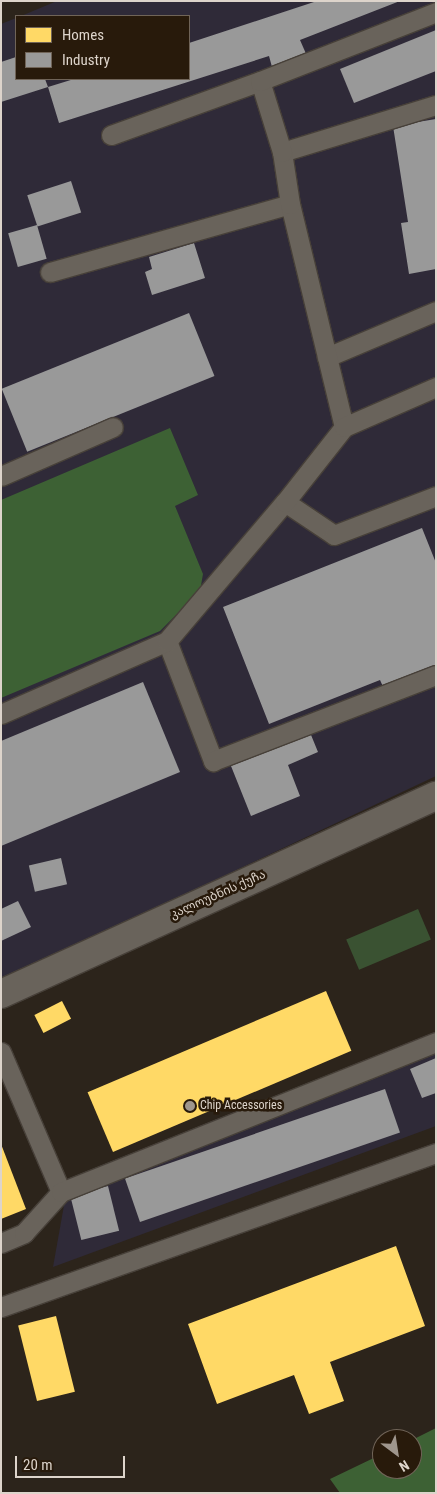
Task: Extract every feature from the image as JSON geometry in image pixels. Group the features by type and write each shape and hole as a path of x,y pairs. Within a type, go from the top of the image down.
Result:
{"street":[{"name":"კალოუბნის ქუჩა","path":"1,994 436,796"}],"lane":[{"path":"111,135 260,81 436,12"},
{"path":"260,81 282,152 290,204 344,427"},
{"path":"282,152 436,105"},
{"path":"50,272 290,204"},
{"path":"327,357 436,311"},
{"path":"1,714 167,641 285,502 344,427 436,387"},
{"path":"1,476 113,428"},
{"path":"285,502 334,535 436,496"},
{"path":"167,641 213,761 436,675"},
{"path":"1,1243 24,1233 61,1192 436,1042"},
{"path":"1,1052 61,1192"},
{"path":"1,1307 436,1153"}],"shaded area":[{"path":"57,1 436,1 436,776 1,981 1,24 15,18 15,80 190,80 190,15 23,15"},
{"path":"436,1051 436,1126 53,1267 66,1194"}],"green space":[{"path":"170,428 198,495 175,506 203,574 200,591 160,631 1,698 1,500"},
{"path":"418,909 431,939 359,970 346,939"},
{"path":"436,1428 436,1493 340,1493 330,1479 372,1459 372,1479 422,1479 422,1435"}],"building: Homes":[{"path":"326,991 351,1051 113,1152 88,1092"},
{"path":"62,1001 71,1019 43,1033 34,1015"},
{"path":"1,1144 26,1209 1,1219"},
{"path":"396,1246 425,1326 330,1362 344,1401 309,1414 294,1375 217,1404 188,1324"},
{"path":"56,1316 75,1392 37,1401 18,1325"}],"building: Industry":[{"path":"317,1 400,1 300,40 307,56 272,67 269,56 59,123 48,87 71,80 190,80 190,43"},
{"path":"436,30 436,71 354,103 340,69"},
{"path":"15,57 15,80 45,80 48,87 1,102 1,62"},
{"path":"436,119 436,269 409,274 401,223 408,222 393,126"},
{"path":"71,181 81,212 37,227 27,195"},
{"path":"37,225 47,259 18,267 8,233"},
{"path":"194,243 205,278 152,295 145,272 152,269 149,257"},
{"path":"189,313 214,376 27,452 2,389"},
{"path":"422,528 436,563 436,671 385,691 380,680 269,724 223,607"},
{"path":"143,682 180,772 1,846 1,741"},
{"path":"309,730 318,752 288,765 300,796 251,816 229,761"},
{"path":"61,858 67,884 35,892 29,865"},
{"path":"18,901 31,927 1,941 1,909"},
{"path":"436,1058 436,1093 422,1098 410,1069"},
{"path":"385,1089 400,1132 140,1222 125,1179"},
{"path":"108,1186 119,1231 81,1240 70,1195"}],"place":[{"name":"Chip Accessories","path":"190,1106"}]}
